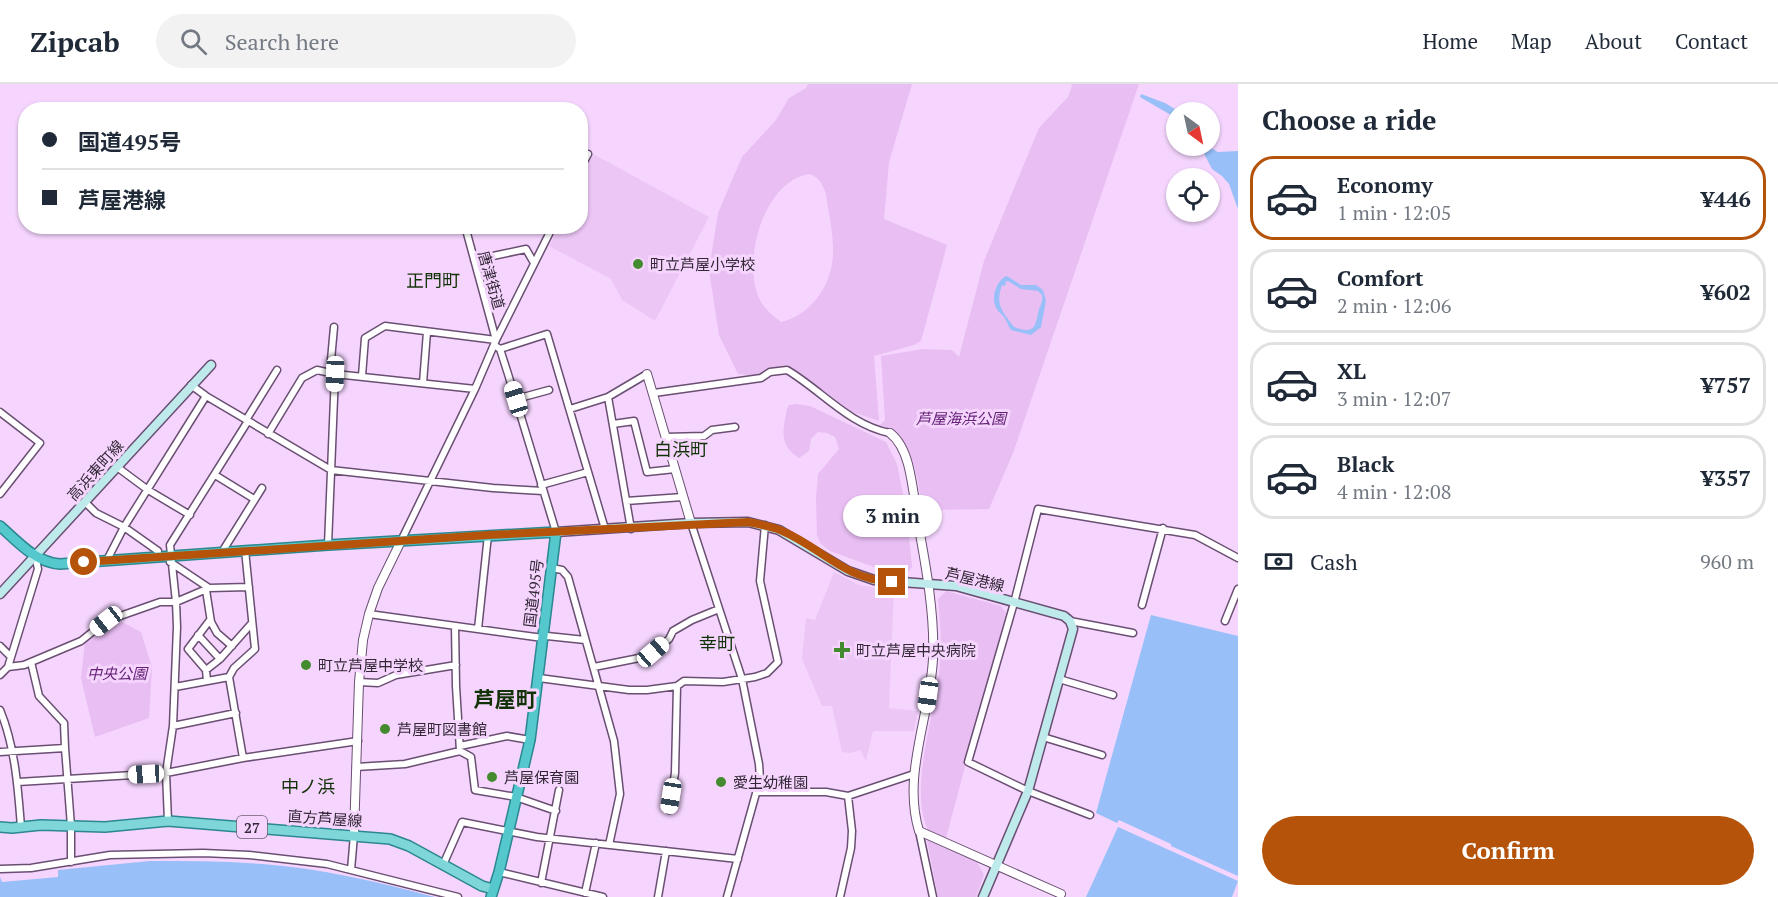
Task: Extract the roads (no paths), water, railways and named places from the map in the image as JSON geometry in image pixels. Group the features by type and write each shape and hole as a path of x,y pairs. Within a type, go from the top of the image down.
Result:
{"highway":[{"path":"0,526 35,555 51,563 158,556 170,559 245,550 556,532"},
{"name":"国道495号","path":"492,893 530,740 556,532"}],"main road":[{"name":"高浜東町線","path":"0,594 211,365"},
{"name":"芦屋港線","path":"556,532 748,522 765,525 795,538 859,576 874,580 929,585 941,583 956,586 1064,616 1071,621"},
{"path":"983,897 1028,791 1073,629 1071,621"},
{"name":"直方芦屋線","path":"0,827 41,825 105,827 168,821 354,834 390,839 409,846 492,893"}],"street":[{"name":"唐津街道","path":"467,234 497,345 516,399 556,532"},
{"path":"351,870 359,682 363,640 369,614 378,588 549,234"},
{"path":"474,260 526,249 534,264"},
{"path":"362,376 364,338 385,326 497,345 547,334 605,529"},
{"path":"328,545 335,374 331,360 334,327"},
{"path":"423,383 427,332"},
{"path":"168,821 166,773 173,726 176,602 170,545 215,475 277,370"},
{"path":"268,434 302,378 317,370 335,374 475,389"},
{"path":"654,393 760,378 770,372 787,370 858,422 890,433 896,439 907,463 929,585 933,658 914,774 915,818 933,897"},
{"path":"570,409 608,397 648,374 691,524 742,679 759,764 760,778 727,897"},
{"path":"191,385 331,471 430,481 542,488 588,472"},
{"path":"516,399 549,390"},
{"path":"107,560 124,527 206,396"},
{"path":"608,397 631,529"},
{"path":"0,412 40,443 0,494"},
{"path":"613,424 634,421 647,472 675,469"},
{"path":"666,437 704,436 712,429 735,427"},
{"path":"117,466 147,490 190,515"},
{"path":"215,475 254,499"},
{"path":"222,552 262,488"},
{"path":"626,501 683,497"},
{"path":"85,502 96,513 124,527 158,551 158,556"},
{"path":"1090,815 1028,791 968,762 1014,603 1038,509 1195,535 1238,558"},
{"path":"539,678 600,687 647,690 677,686 684,681 723,682 767,673 778,662 760,581 765,525"},
{"path":"1142,604 1163,528"},
{"path":"478,629 488,535"},
{"path":"243,758 229,677 234,668 255,649 245,550"},
{"path":"0,675 8,667 38,569 35,555"},
{"path":"170,559 207,589 210,620 217,633 232,646"},
{"path":"552,568 566,572 614,741 620,794 609,845"},
{"path":"8,667 31,662 81,641 106,621 160,602 176,602 207,589 249,587"},
{"path":"1225,621 1238,589"},
{"path":"594,667 644,657 669,639 673,631 719,609"},
{"path":"369,614 543,638 547,636 585,640"},
{"path":"207,681 206,670 188,650 210,620"},
{"path":"1071,621 1133,633"},
{"path":"206,670 220,659 252,623"},
{"path":"455,626 460,748 471,757 475,790 516,797 556,811"},
{"path":"198,635 220,659"},
{"path":"0,646 11,657"},
{"path":"31,662 39,696 64,723 71,826 71,862"},
{"path":"359,682 378,682 396,675 456,665"},
{"path":"175,687 229,677"},
{"path":"1059,679 1113,695"},
{"path":"669,810 675,772 677,686"},
{"path":"0,710 6,726 18,782 21,827"},
{"path":"173,726 236,713"},
{"path":"356,767 405,764 507,736 530,740"},
{"path":"1043,737 1102,755"},
{"path":"18,782 166,773 243,758 358,741"},
{"path":"0,752 65,748"},
{"path":"756,792 826,792 848,796 914,774"},
{"path":"541,883 559,790"},
{"path":"840,897 851,848 852,831 848,796"},
{"path":"443,865 462,822 551,838 738,859"},
{"path":"919,831 1060,895"},
{"path":"585,893 596,843"},
{"path":"658,897 666,851"},
{"path":"0,869 31,868 110,855 203,853 296,860 351,870 458,897"},
{"path":"499,872 603,897"}],"water":[{"path":"1141,94 1165,103 1166,112 1140,97"},
{"path":"1238,151 1238,209 1229,184 1220,175 1220,168 1211,168 1205,156 1220,156 1220,152"},
{"path":"1007,276 1021,285 1036,285 1043,290 1046,301 1041,327 1031,335 1011,330 997,310 994,301 995,292","holes":["1008,281 1021,289 1038,291 1042,295 1035,324 1027,330 1014,327 1003,312 999,298 1005,282"]},
{"path":"1151,615 1238,636 1238,876 1119,820 1117,823 1096,813"},
{"path":"1118,827 1238,881 1232,897 1086,897"},
{"path":"150,861 284,866 349,876 435,897 0,897 0,877 2,882 58,877 58,870"}],"place":[{"name":"町立芦屋小学校","path":"638,264"},
{"name":"町立芦屋中央病院","path":"842,650"},
{"name":"町立芦屋中学校","path":"306,665"},
{"name":"芦屋町図書館","path":"385,729"},
{"name":"芦屋保育園","path":"492,777"},
{"name":"愛生幼稚園","path":"721,782"}],"district":[{"name":"正門町","path":"433,280"},
{"name":"白浜町","path":"681,449"},
{"name":"幸町","path":"717,643"},
{"name":"芦屋町","path":"505,699"},
{"name":"中ノ浜","path":"308,786"}],"park label":[{"name":"芦屋海浜公園","path":"961,418"},
{"name":"中央公園","path":"117,673"}]}
